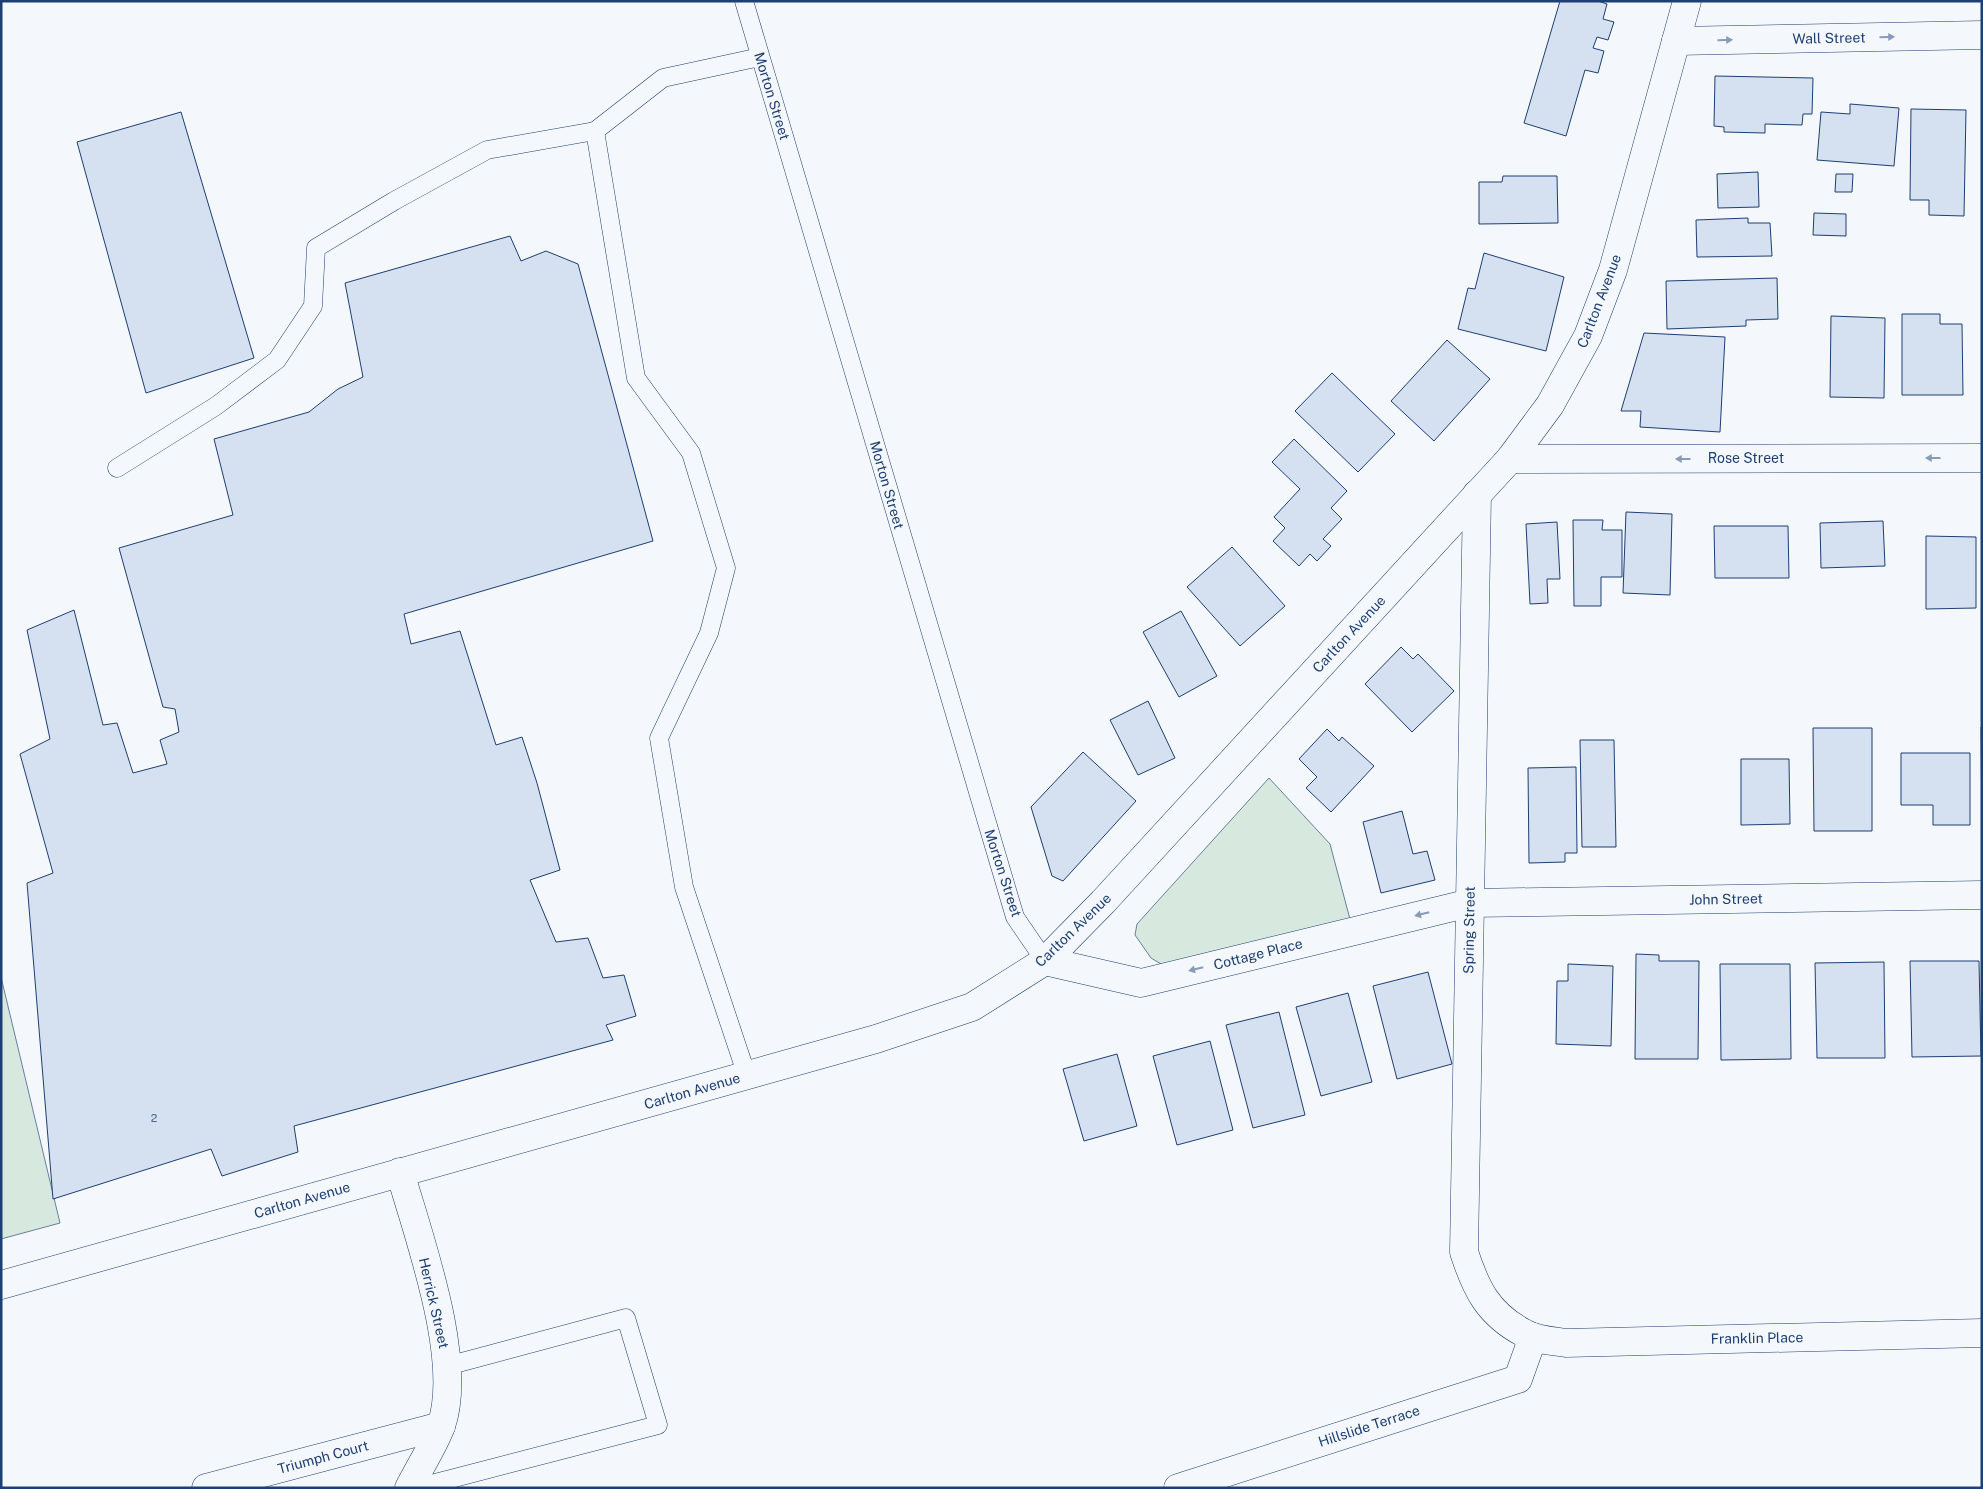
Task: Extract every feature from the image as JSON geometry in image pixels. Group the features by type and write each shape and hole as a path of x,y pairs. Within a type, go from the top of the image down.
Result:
{"street":[{"name":"Carlton Avenue","path":"1,1285 876,1039 972,1008 1045,961 1103,902 1510,459 1550,405 1588,336 1613,270 1687,1"},
{"name":"Wall Street","path":"1676,41 1982,35"},
{"name":"Rose Street","path":"1510,459 1982,458"},
{"name":"Spring Street","path":"1477,494 1464,1252 1474,1284 1496,1313 1533,1337"},
{"name":"John Street","path":"1470,903 1982,895"},
{"name":"Cottage Place","path":"1045,961 1141,983 1470,903"},
{"name":"Herrick Street","path":"400,1172 441,1320 447,1366 446,1400 441,1426 409,1488"},
{"name":"Franklin Place","path":"1533,1337 1566,1343 1982,1333"},
{"name":"Hillslide Terrace","path":"1178,1488 1518,1379 1533,1337"},
{"name":"Triumph Court","path":"206,1488 441,1426"}],"lane":[{"name":"Morton Street","path":"744,1 1015,917 1045,961"},
{"path":"117,468 216,406 276,360 312,306 316,248 394,201 488,150 595,131 663,78 760,57"},
{"path":"595,131 636,378 691,453 726,568 709,634 659,738 684,887 747,1076"},
{"path":"416,1488 658,1425 626,1318 447,1366"}],"shaded area":[{"path":"1269,778 1330,844 1351,923 1166,967 1151,958 1135,935 1137,924"},
{"path":"1,977 60,1223 1,1239"}],"building":[{"path":"1560,1 1598,1 1607,4 1603,19 1614,22 1608,40 1597,37 1593,48 1604,51 1598,73 1585,70 1566,136 1524,123"},
{"path":"1715,76 1813,78 1812,114 1803,114 1802,125 1765,124 1765,133 1724,132 1724,127 1714,126"},
{"path":"1850,104 1899,108 1894,166 1817,160 1821,112 1850,114"},
{"path":"1911,109 1966,110 1964,216 1929,215 1929,200 1910,200"},
{"path":"181,112 254,358 146,393 77,142"},
{"path":"1758,172 1759,207 1718,208 1717,174"},
{"path":"1836,174 1853,174 1852,192 1835,192"},
{"path":"1503,176 1557,176 1558,223 1479,224 1479,182 1502,182"},
{"path":"1814,213 1846,214 1846,236 1813,235"},
{"path":"1748,218 1748,223 1770,223 1772,256 1697,257 1696,220"},
{"path":"510,236 521,261 546,251 578,264 653,541 404,614 411,644 460,631 496,745 522,737 537,783 560,870 530,880 556,942 588,938 603,978 624,975 636,1016 606,1025 613,1040 294,1126 298,1152 222,1176 211,1149 53,1199 27,883 53,873 20,754 50,739 27,630 74,610 103,725 117,723 133,773 167,764 160,740 179,732 175,709 163,707 119,548 233,515 214,439 309,412 338,389 363,377 345,283"},
{"path":"1484,253 1564,277 1546,351 1458,329 1468,288 1475,289"},
{"path":"1777,278 1778,319 1746,320 1746,326 1667,329 1666,281"},
{"path":"1902,314 1940,314 1940,324 1962,324 1963,395 1902,395"},
{"path":"1831,316 1885,318 1884,398 1830,397"},
{"path":"1644,333 1725,337 1720,432 1640,427 1641,411 1621,411"},
{"path":"1447,340 1490,379 1434,441 1391,401"},
{"path":"1332,373 1395,434 1358,472 1295,411"},
{"path":"1294,439 1347,491 1331,508 1342,519 1323,539 1331,546 1317,561 1310,554 1299,566 1273,541 1285,528 1274,517 1300,489 1272,462"},
{"path":"1626,512 1672,514 1670,595 1623,593"},
{"path":"1573,520 1603,520 1602,530 1622,530 1622,577 1601,577 1601,606 1574,606"},
{"path":"1883,521 1885,566 1821,568 1820,523"},
{"path":"1557,522 1560,579 1547,579 1548,603 1530,604 1526,524"},
{"path":"1714,526 1788,526 1789,578 1715,578"},
{"path":"1926,536 1976,537 1976,608 1926,609"},
{"path":"1232,547 1285,606 1240,646 1187,587"},
{"path":"1181,611 1217,676 1179,697 1143,632"},
{"path":"1401,647 1413,659 1418,654 1454,691 1412,732 1365,684"},
{"path":"1148,701 1175,758 1138,775 1110,720"},
{"path":"1981,727 1982,727 1982,837"},
{"path":"1813,728 1872,728 1872,831 1814,831"},
{"path":"1327,729 1339,741 1342,737 1374,766 1331,812 1306,788 1317,777 1299,759"},
{"path":"1580,740 1614,740 1616,847 1582,847"},
{"path":"1083,752 1136,801 1063,881 1052,876 1031,807"},
{"path":"1901,753 1970,753 1970,825 1933,825 1933,805 1901,805"},
{"path":"1741,759 1789,759 1790,824 1741,825"},
{"path":"1576,767 1577,853 1565,853 1565,862 1529,863 1528,768"},
{"path":"1402,811 1413,854 1427,851 1435,880 1381,893 1363,822"},
{"path":"1636,954 1659,955 1659,961 1699,961 1698,1059 1635,1059"},
{"path":"1910,961 1979,961 1981,1056 1912,1057"},
{"path":"1884,962 1885,1058 1817,1058 1815,963"},
{"path":"1568,964 1613,966 1611,1046 1556,1044 1557,981 1568,981"},
{"path":"1720,964 1790,964 1791,1059 1721,1060"},
{"path":"1428,972 1452,1064 1397,1079 1373,986"},
{"path":"1348,993 1372,1082 1321,1096 1296,1007"},
{"path":"1279,1012 1305,1115 1253,1128 1226,1025"},
{"path":"1210,1041 1233,1130 1177,1145 1153,1056"},
{"path":"1117,1054 1137,1126 1084,1141 1063,1069"}]}
